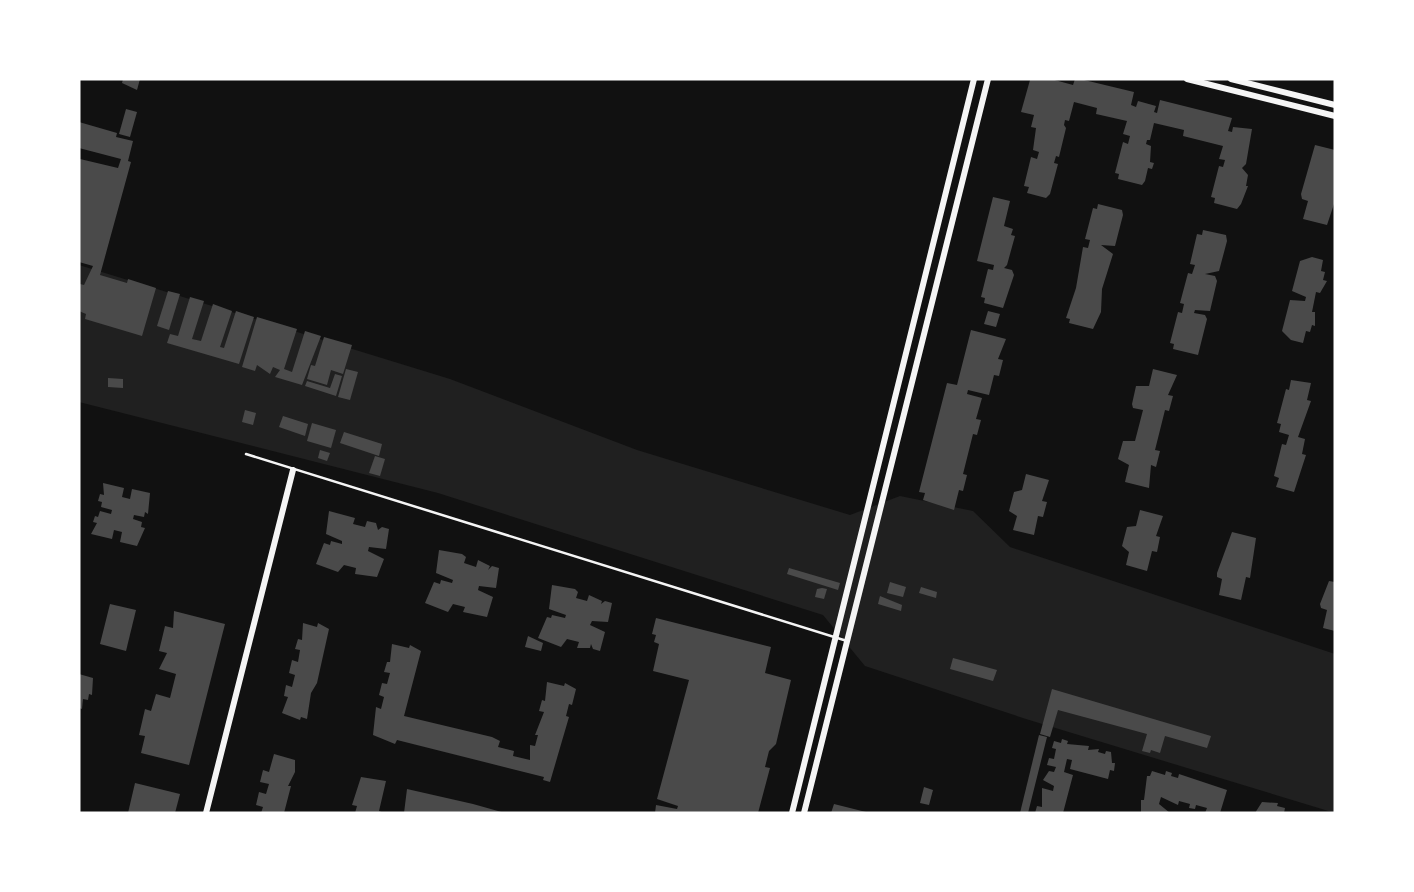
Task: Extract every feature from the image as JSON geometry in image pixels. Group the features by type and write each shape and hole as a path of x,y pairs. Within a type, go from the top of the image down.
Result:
{"main road":[{"path":"792,813 974,79"},
{"path":"804,813 988,79"},
{"path":"1186,79 1335,116"},
{"path":"1231,79 1335,105"},
{"path":"206,813 293,470"}],"lane":[{"path":"246,454 847,641"}],"shaded area":[{"path":"79,265 450,379 637,450 850,515 900,496 973,511 1010,547 1335,654 1335,813 1026,719 865,666 823,615 438,493 79,402"}],"building":[{"path":"123,79 140,79 137,90 122,83"},
{"path":"1051,79 1073,85 1075,79 1080,79 1134,92 1131,105 1136,107 1138,101 1156,106 1154,112 1157,113 1160,100 1232,118 1228,131 1232,132 1233,127 1252,129 1246,164 1242,168 1248,175 1248,186 1241,204 1237,209 1214,203 1215,198 1211,197 1219,166 1223,167 1225,160 1219,159 1223,146 1183,136 1184,130 1154,123 1150,140 1147,140 1146,144 1151,146 1150,162 1154,163 1152,169 1148,168 1145,181 1142,185 1118,179 1119,174 1115,173 1123,142 1128,144 1130,136 1123,134 1127,121 1096,114 1097,108 1074,102 1069,121 1065,120 1066,128 1059,157 1056,156 1054,163 1058,164 1050,194 1046,198 1027,193 1029,187 1024,186 1031,157 1037,159 1039,152 1033,150 1036,128 1031,127 1034,115 1021,112 1030,80"},
{"path":"126,109 137,112 130,137 119,134"},
{"path":"79,122 117,133 116,137 133,141 128,161 131,162 100,275 127,283 128,279 156,288 142,336 85,319 86,314 79,311 80,284 84,285 93,266 79,262 80,159 118,168 121,159 79,148"},
{"path":"1315,145 1335,150 1335,201 1327,225 1303,219 1308,201 1302,199 1301,194"},
{"path":"993,197 1010,201 1004,226 1013,229 1011,235 1015,236 1004,268 1012,270 1014,275 1003,308 984,303 985,298 981,297 988,269 993,270 994,265 977,261"},
{"path":"1098,204 1122,210 1123,215 1115,246 1101,245 1113,254 1102,289 1101,312 1093,329 1069,323 1070,319 1066,318 1076,288 1083,247 1088,248 1090,240 1085,239 1093,208 1097,209"},
{"path":"1203,230 1226,235 1227,241 1219,271 1205,274 1215,276 1217,281 1210,311 1195,310 1194,313 1205,315 1207,319 1198,355 1173,349 1174,344 1170,343 1178,312 1182,313 1184,304 1180,303 1188,273 1192,274 1195,265 1190,264 1197,234 1202,235"},
{"path":"1312,257 1323,260 1321,271 1325,272 1323,280 1327,281 1320,293 1316,292 1312,312 1315,312 1315,326 1312,325 1310,332 1306,331 1303,343 1291,340 1282,331 1290,300 1305,301 1306,297 1292,291 1300,261"},
{"path":"168,291 180,294 169,330 157,326"},
{"path":"190,297 204,301 192,339 201,341 213,304 232,311 220,347 224,348 236,311 254,317 239,364 167,343 170,334 178,336"},
{"path":"988,311 1000,314 996,327 984,324"},
{"path":"257,317 297,329 284,369 292,372 305,331 321,336 302,385 275,377 280,370 273,367 270,374 257,365 255,371 242,367"},
{"path":"971,330 1006,339 998,359 1003,360 999,376 994,375 989,395 968,390 967,394 982,398 976,419 981,420 977,435 973,434 963,474 967,475 963,491 959,490 954,510 923,500 925,493 919,492 947,383 957,385"},
{"path":"324,337 352,345 343,374 331,370 327,385 307,379 311,365 315,366"},
{"path":"346,369 358,372 350,400 338,397"},
{"path":"1153,369 1177,375 1168,395 1173,396 1169,411 1165,410 1155,450 1160,451 1156,467 1151,465 1149,488 1125,482 1129,465 1118,459 1123,441 1135,441 1143,410 1133,408 1136,386 1149,386"},
{"path":"335,374 342,376 336,396 305,386 307,381 330,388"},
{"path":"108,378 123,379 123,388 108,387"},
{"path":"1291,380 1311,383 1307,400 1311,401 1298,437 1305,439 1302,454 1306,455 1294,492 1276,487 1279,478 1274,476 1282,444 1286,445 1289,435 1279,432 1281,424 1277,423"},
{"path":"245,410 256,413 253,425 242,422"},
{"path":"283,416 308,424 305,436 279,427"},
{"path":"312,423 336,430 331,448 307,441"},
{"path":"344,432 382,444 379,456 340,443"},
{"path":"320,450 330,453 327,461 318,458"},
{"path":"375,456 385,459 380,476 369,473"},
{"path":"1026,474 1049,480 1042,501 1047,502 1043,517 1038,516 1034,535 1013,530 1017,516 1009,511 1014,492 1022,490"},
{"path":"103,483 124,488 122,497 130,499 132,489 150,493 148,514 145,512 144,517 134,515 133,519 142,522 141,527 145,528 137,546 120,542 122,532 114,530 112,539 91,534 97,523 93,522 95,516 98,517 100,511 111,514 112,510 101,507 102,502 98,501 100,494 104,495"},
{"path":"1140,510 1163,516 1156,536 1160,537 1157,552 1152,551 1147,571 1126,565 1129,552 1122,546 1127,527 1136,526"},
{"path":"329,511 355,518 353,524 365,527 367,521 376,523 378,530 382,527 389,529 386,549 369,547 368,551 384,559 377,577 355,574 356,568 344,565 338,572 316,564 324,543 330,545 331,541 342,544 342,541 326,534"},
{"path":"1232,532 1256,538 1250,578 1246,577 1241,600 1219,595 1222,579 1217,577 1217,573"},
{"path":"439,550 462,554 466,557 464,563 476,567 478,560 490,566 488,570 492,566 499,568 496,588 479,586 478,590 493,597 487,617 463,612 465,607 453,604 448,612 425,603 434,582 440,584 441,580 452,583 453,580 436,573"},
{"path":"789,568 840,583 838,590 787,574"},
{"path":"1329,581 1335,582 1335,631 1323,628 1327,610 1321,608 1320,604"},
{"path":"890,582 906,587 903,597 887,593"},
{"path":"552,585 575,589 578,592 576,598 587,601 589,595 602,601 601,604 605,601 612,603 608,622 592,621 590,625 605,632 600,651 593,649 591,644 590,648 577,648 579,642 567,639 561,647 538,638 547,617 551,618 552,615 565,618 566,615 549,609"},
{"path":"921,587 937,592 936,598 919,593"},
{"path":"817,589 827,589 824,599 815,597"},
{"path":"880,596 902,605 901,611 878,604"},
{"path":"110,604 136,610 126,651 100,644"},
{"path":"174,611 225,624 189,765 141,753 145,736 139,735 145,709 151,711 156,694 170,698 176,674 159,669 167,653 159,651 165,626 173,628"},
{"path":"656,618 771,647 765,673 791,680 776,744 769,751 765,767 770,768 758,813 655,813 656,805 677,809 678,806 657,799 689,680 653,671 659,644 654,642 656,635 652,634"},
{"path":"303,623 317,627 318,623 329,629 317,683 311,693 307,719 301,717 300,720 282,713 288,697 284,696 286,685 292,687 295,675 289,673 292,660 298,662 300,650 295,649 298,639 302,640"},
{"path":"528,636 543,643 541,651 525,647"},
{"path":"392,644 409,648 410,645 421,651 404,716 492,737 500,741 498,747 514,751 513,756 530,760 530,745 535,746 538,735 535,735 544,712 539,711 542,700 545,701 547,682 564,686 565,683 576,689 572,705 569,704 566,716 569,717 550,782 543,780 544,777 397,740 395,744 373,735 376,707 381,709 384,697 379,695 382,683 387,684 390,673 384,672 387,662 390,662"},
{"path":"953,658 997,670 993,681 950,669"},
{"path":"79,674 93,678 92,695 89,694 88,700 83,699 82,709 79,708"},
{"path":"1052,689 1211,736 1207,748 1165,736 1160,753 1142,751 1147,734 1058,710 1050,737 1040,734"},
{"path":"1039,735 1047,737 1028,813 1020,813"},
{"path":"1062,739 1068,741 1067,744 1089,746 1088,750 1099,749 1098,752 1105,754 1106,751 1111,752 1112,763 1115,763 1114,771 1110,770 1108,779 1070,769 1072,760 1067,759 1064,772 1073,775 1063,813 1035,813 1037,806 1042,807 1042,788 1053,791 1054,786 1043,780 1049,771 1054,772 1056,767 1047,765 1049,758 1054,759 1054,741 1061,743"},
{"path":"274,754 295,760 295,772 288,786 291,786 284,813 261,813 263,807 256,805 259,792 266,794 269,784 260,782 263,770 269,772"},
{"path":"1152,771 1165,775 1166,771 1178,778 1179,774 1227,790 1220,813 1205,813 1207,808 1196,805 1195,809 1189,808 1190,804 1179,801 1178,805 1161,797 1159,804 1170,813 1141,813 1147,776 1150,776"},
{"path":"361,777 386,781 379,811 384,813 355,813 357,806 352,805"},
{"path":"135,783 180,794 175,813 128,813"},
{"path":"924,787 933,790 929,805 920,803"},
{"path":"407,789 473,804 505,813 404,813"},
{"path":"1262,802 1278,803 1277,806 1285,808 1284,813 1255,813"},
{"path":"834,804 866,812 866,813 831,813"}]}
